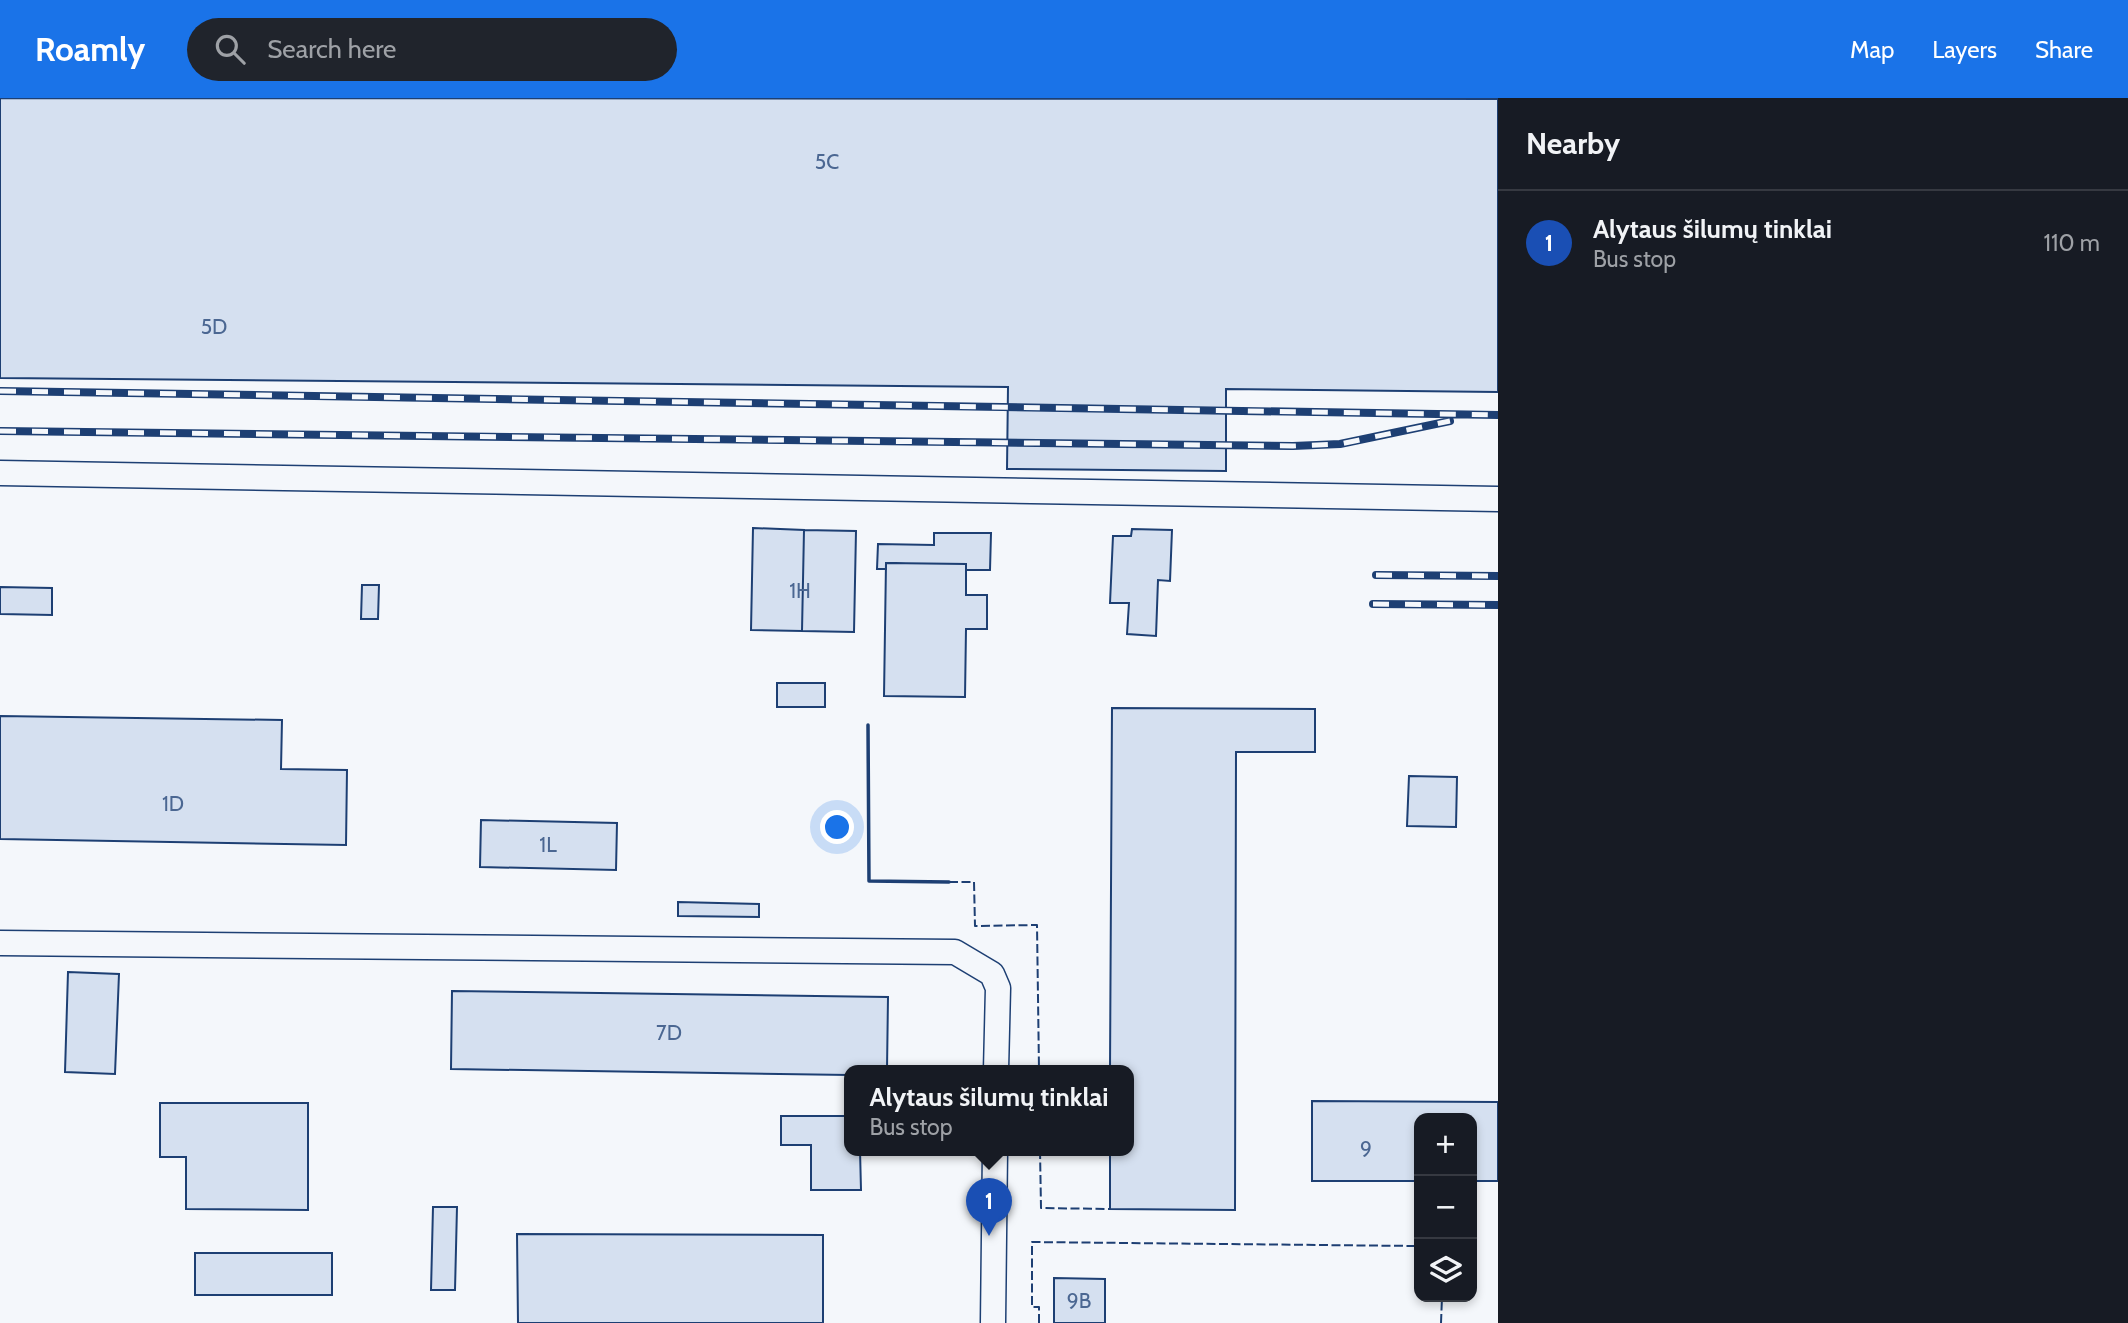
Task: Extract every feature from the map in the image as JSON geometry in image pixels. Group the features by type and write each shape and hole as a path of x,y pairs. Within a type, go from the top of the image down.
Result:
{"street":[{"path":"0,473 1498,499"},
{"path":"0,943 955,952 992,974 998,988 996,1065"},
{"path":"993,1323 995,1156"}],"building":[{"path":"0,98 1498,99 1498,392 1226,389 1226,471 1007,469 1008,387 0,378"},
{"path":"753,528 804,530 802,631 751,630"},
{"path":"1132,529 1172,530 1170,581 1158,580 1156,636 1127,634 1129,603 1110,603 1113,536 1131,536"},
{"path":"804,530 856,531 854,632 802,631"},
{"path":"934,533 991,533 990,570 966,570 966,564 886,563 886,569 877,569 878,544 934,545"},
{"path":"886,563 966,564 966,595 987,595 987,629 966,629 965,697 884,696"},
{"path":"362,585 379,585 378,619 361,619"},
{"path":"0,587 52,588 52,615 0,614"},
{"path":"777,683 825,683 825,707 777,707"},
{"path":"1112,708 1315,709 1315,752 1236,752 1235,1210 1110,1209 1110,1156 1134,1156 1134,1065 1110,1065"},
{"path":"0,716 282,720 281,769 347,770 346,845 0,839"},
{"path":"1409,776 1457,777 1456,827 1407,826"},
{"path":"481,820 617,823 616,870 480,867"},
{"path":"678,902 759,904 759,917 678,916"},
{"path":"68,972 119,974 115,1074 65,1072"},
{"path":"452,991 888,997 887,1065 844,1065 844,1075 451,1069"},
{"path":"1312,1101 1498,1102 1498,1181 1477,1181 1477,1113 1414,1113 1414,1181 1312,1181"},
{"path":"160,1103 308,1103 308,1210 186,1209 186,1157 160,1157"},
{"path":"781,1116 844,1116 844,1156 860,1156 861,1190 811,1190 811,1145 781,1145"},
{"path":"433,1207 457,1207 455,1290 431,1290"},
{"path":"517,1234 823,1235 823,1323 518,1323"},
{"path":"195,1253 332,1253 332,1295 195,1295"},
{"path":"1054,1278 1105,1279 1105,1323 1054,1323"}],"railway":[{"path":"0,391 1498,415"},
{"path":"0,431 1293,446 1340,444 1450,421"},
{"path":"1376,575 1498,576"},
{"path":"1373,604 1498,605"}],"fence":[{"path":"949,882 974,882 975,926 1037,925 1039,1065"},
{"path":"1040,1156 1041,1208 1110,1209"},
{"path":"1039,1323 1039,1307 1032,1307 1032,1242 1414,1246"},
{"path":"1441,1323 1442,1302"}],"wall":[{"path":"868,725 869,881 949,882"}],"place":[{"name":"Alytaus šilumų tinklai","path":"989,1236"}]}
